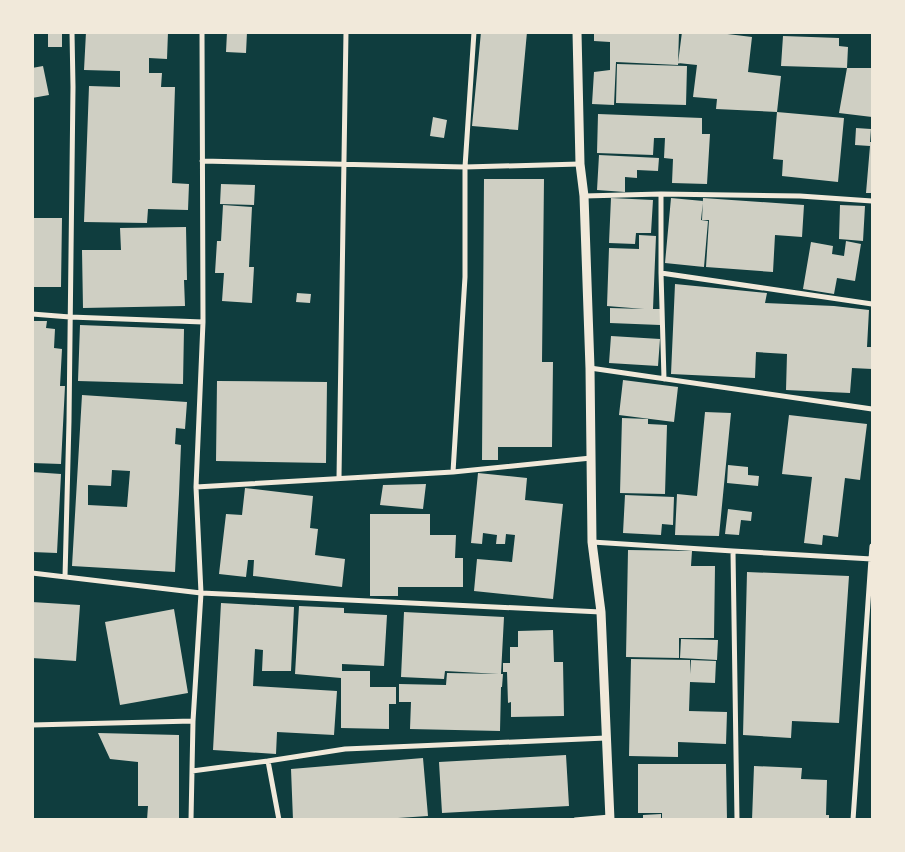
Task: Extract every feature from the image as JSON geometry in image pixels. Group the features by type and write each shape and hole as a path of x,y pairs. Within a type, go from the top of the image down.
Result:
{"street":[{"path":"65,577 69,421 72,32"},
{"path":"191,820 193,721 201,593 196,487 203,322 202,32"},
{"path":"338,478 346,32"},
{"path":"453,472 465,277 465,167 474,32"},
{"path":"575,820 610,818 601,612 592,542 590,368 584,196 580,164 577,32"},
{"path":"202,162 465,167 580,164"},
{"path":"584,196 661,194 800,196 872,201"},
{"path":"661,194 664,379"},
{"path":"662,273 872,304"},
{"path":"32,314 203,322"},
{"path":"590,368 872,409"},
{"path":"196,487 453,472 591,458"},
{"path":"592,542 872,559"},
{"path":"853,820 872,546"},
{"path":"733,551 737,820"},
{"path":"32,573 201,593 601,612"},
{"path":"32,726 193,721"},
{"path":"192,770 268,761 345,748 606,738"},
{"path":"268,761 279,820"}],"building":[{"path":"48,32 62,32 62,47 48,47"},
{"path":"86,32 168,32 167,59 149,58 149,73 162,73 161,87 175,87 172,183 189,184 188,210 148,209 147,223 84,222 89,86 120,87 120,71 84,70"},
{"path":"227,32 247,32 246,53 226,52"},
{"path":"481,32 527,32 518,130 472,126"},
{"path":"594,32 679,32 678,65 616,62 614,105 592,104 594,72 610,70 610,42 594,41"},
{"path":"682,32 711,32 752,37 748,72 781,76 777,112 716,109 717,99 693,97 697,65 678,63"},
{"path":"783,36 839,38 839,46 848,47 847,68 781,66"},
{"path":"617,64 687,66 686,105 616,103"},
{"path":"43,66 49,95 32,98 32,68"},
{"path":"847,68 872,68 872,117 839,113"},
{"path":"777,112 844,118 838,182 782,176 783,160 773,159"},
{"path":"598,114 702,118 702,134 710,134 707,184 672,183 673,159 664,158 665,138 654,138 653,155 597,153"},
{"path":"433,117 447,120 444,138 430,136"},
{"path":"856,128 871,129 872,193 866,193 870,146 855,145"},
{"path":"599,155 659,158 658,171 637,170 637,178 625,177 625,192 597,190"},
{"path":"484,179 544,179 542,362 553,362 552,447 498,447 498,460 482,460"},
{"path":"221,184 255,185 254,205 220,204"},
{"path":"611,198 653,200 651,233 636,233 635,244 609,243"},
{"path":"671,198 703,201 701,220 708,221 704,267 665,263"},
{"path":"703,198 804,205 802,237 775,235 773,272 706,267 709,220 702,220"},
{"path":"223,205 252,207 249,267 254,267 252,303 222,301 224,273 215,273 217,241 221,241"},
{"path":"840,205 865,206 863,241 839,239"},
{"path":"32,218 62,218 61,287 32,287"},
{"path":"186,227 187,280 184,280 185,306 83,308 82,250 121,250 120,228"},
{"path":"639,235 656,236 653,309 660,309 660,325 610,323 610,308 644,309 607,306 609,248 639,249"},
{"path":"846,241 861,244 855,281 837,278 834,294 803,289 811,242 833,246 832,254 844,256"},
{"path":"675,284 767,293 765,303 834,306 869,310 867,347 872,347 872,369 852,368 850,393 786,390 787,354 756,352 755,378 671,374"},
{"path":"297,293 311,294 310,303 296,302"},
{"path":"32,321 47,321 46,328 55,329 54,348 62,349 60,386 65,386 61,464 32,463"},
{"path":"80,325 184,329 183,384 78,381"},
{"path":"611,336 660,339 658,366 609,363"},
{"path":"623,380 678,387 674,422 619,415"},
{"path":"217,381 327,382 326,463 216,461"},
{"path":"82,395 187,402 185,429 176,428 175,444 181,445 175,572 72,566","holes":["112,470 130,471 127,507 88,505 88,485 111,486"]},
{"path":"705,412 731,413 719,536 675,535 677,494 697,496"},
{"path":"789,415 867,424 860,480 845,478 838,537 823,535 822,545 804,543 812,477 782,474"},
{"path":"622,418 648,419 648,424 667,425 665,494 620,493"},
{"path":"728,465 748,467 748,475 759,476 758,486 727,483"},
{"path":"32,472 61,474 57,553 32,552"},
{"path":"478,473 527,478 525,500 563,504 553,599 474,591 477,559 512,562 515,535 506,534 505,544 496,544 497,535 483,533 482,544 471,543"},
{"path":"426,484 423,509 380,505 383,485"},
{"path":"245,488 313,496 310,528 318,529 315,555 345,559 342,587 253,576 254,560 248,560 246,577 219,574 226,514 242,515"},
{"path":"625,495 674,497 673,525 662,524 661,535 623,533"},
{"path":"728,509 752,512 751,521 741,520 739,535 725,534"},
{"path":"370,514 430,514 430,535 456,535 455,558 463,558 463,587 398,587 398,596 370,596"},
{"path":"628,550 692,551 691,566 715,566 714,638 679,638 679,658 626,657"},
{"path":"747,572 849,576 839,723 792,721 791,738 743,735"},
{"path":"32,602 80,605 76,661 32,658"},
{"path":"221,603 294,607 291,671 262,671 263,650 255,649 253,686 337,691 334,735 277,732 276,754 213,750"},
{"path":"299,606 344,608 344,613 387,615 384,666 342,664 342,671 370,671 370,687 396,687 396,704 389,704 389,729 341,728 341,678 295,674"},
{"path":"174,609 188,693 120,705 105,622"},
{"path":"404,612 504,617 500,731 410,729 411,702 399,702 399,684 446,685 447,673 499,674 445,671 444,679 401,677"},
{"path":"553,630 554,662 563,662 564,716 511,717 511,702 508,703 507,672 503,672 503,663 510,663 510,647 518,647 518,631"},
{"path":"681,639 718,640 717,660 680,658"},
{"path":"631,659 690,660 690,674 691,660 716,661 715,683 690,682 689,711 727,712 726,744 678,742 678,757 629,756"},
{"path":"98,733 179,735 179,820 147,820 148,806 138,806 138,762 110,759"},
{"path":"566,755 569,806 442,813 439,762"},
{"path":"423,758 428,816 368,820 293,820 291,769"},
{"path":"638,764 726,764 727,820 662,820 662,813 638,813"},
{"path":"754,766 802,768 801,779 827,780 826,815 829,815 829,820 752,820"},
{"path":"661,814 661,820 643,820 643,815"}]}
